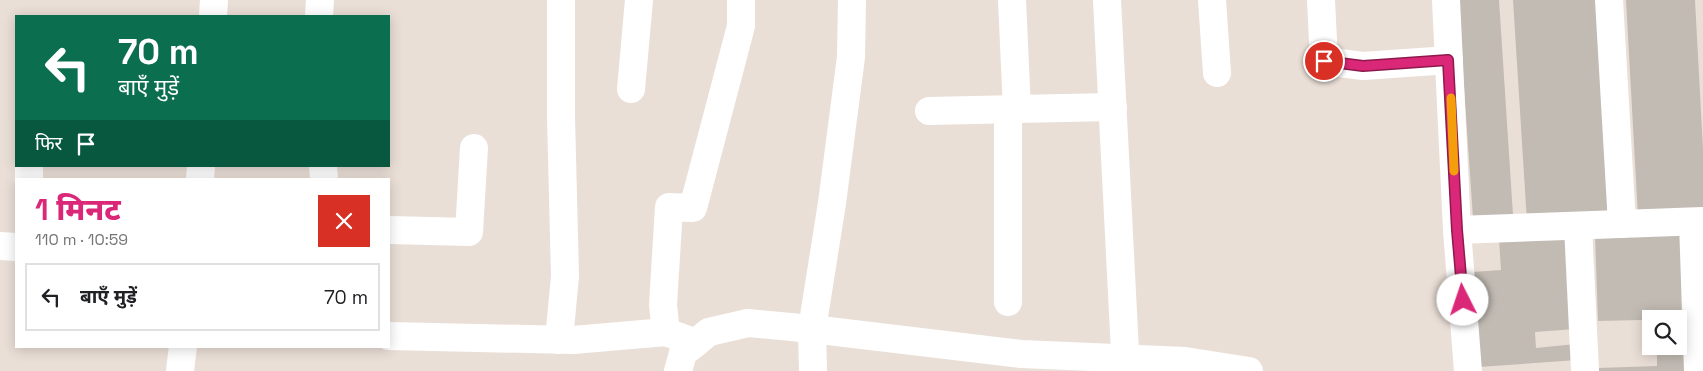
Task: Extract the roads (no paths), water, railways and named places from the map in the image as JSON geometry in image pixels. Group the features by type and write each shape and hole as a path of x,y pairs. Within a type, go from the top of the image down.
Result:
{"street":[{"path":"213,15 214,0"},
{"path":"319,15 320,0"},
{"path":"559,340 565,276 562,0"},
{"path":"631,89 639,0"},
{"path":"666,332 663,305 669,207 693,208 741,26 741,0"},
{"path":"813,371 812,329 832,203 851,57 852,0"},
{"path":"1008,302 1012,0"},
{"path":"1107,0 1126,365"},
{"path":"1212,0 1217,73"},
{"path":"1321,0 1324,61 1363,66 1448,60"},
{"path":"1446,0 1457,230 1468,371"},
{"path":"1609,0 1622,224"},
{"path":"929,111 1113,107"},
{"path":"390,230 469,232 474,148"},
{"path":"1457,230 1698,221 1698,371"},
{"path":"1578,226 1585,371"},
{"path":"0,246 15,247"},
{"path":"678,371 683,353 710,332 748,323 1126,365 1185,361 1249,371"},
{"path":"390,336 559,340 666,332 696,343"},
{"path":"180,371 183,348"}]}
